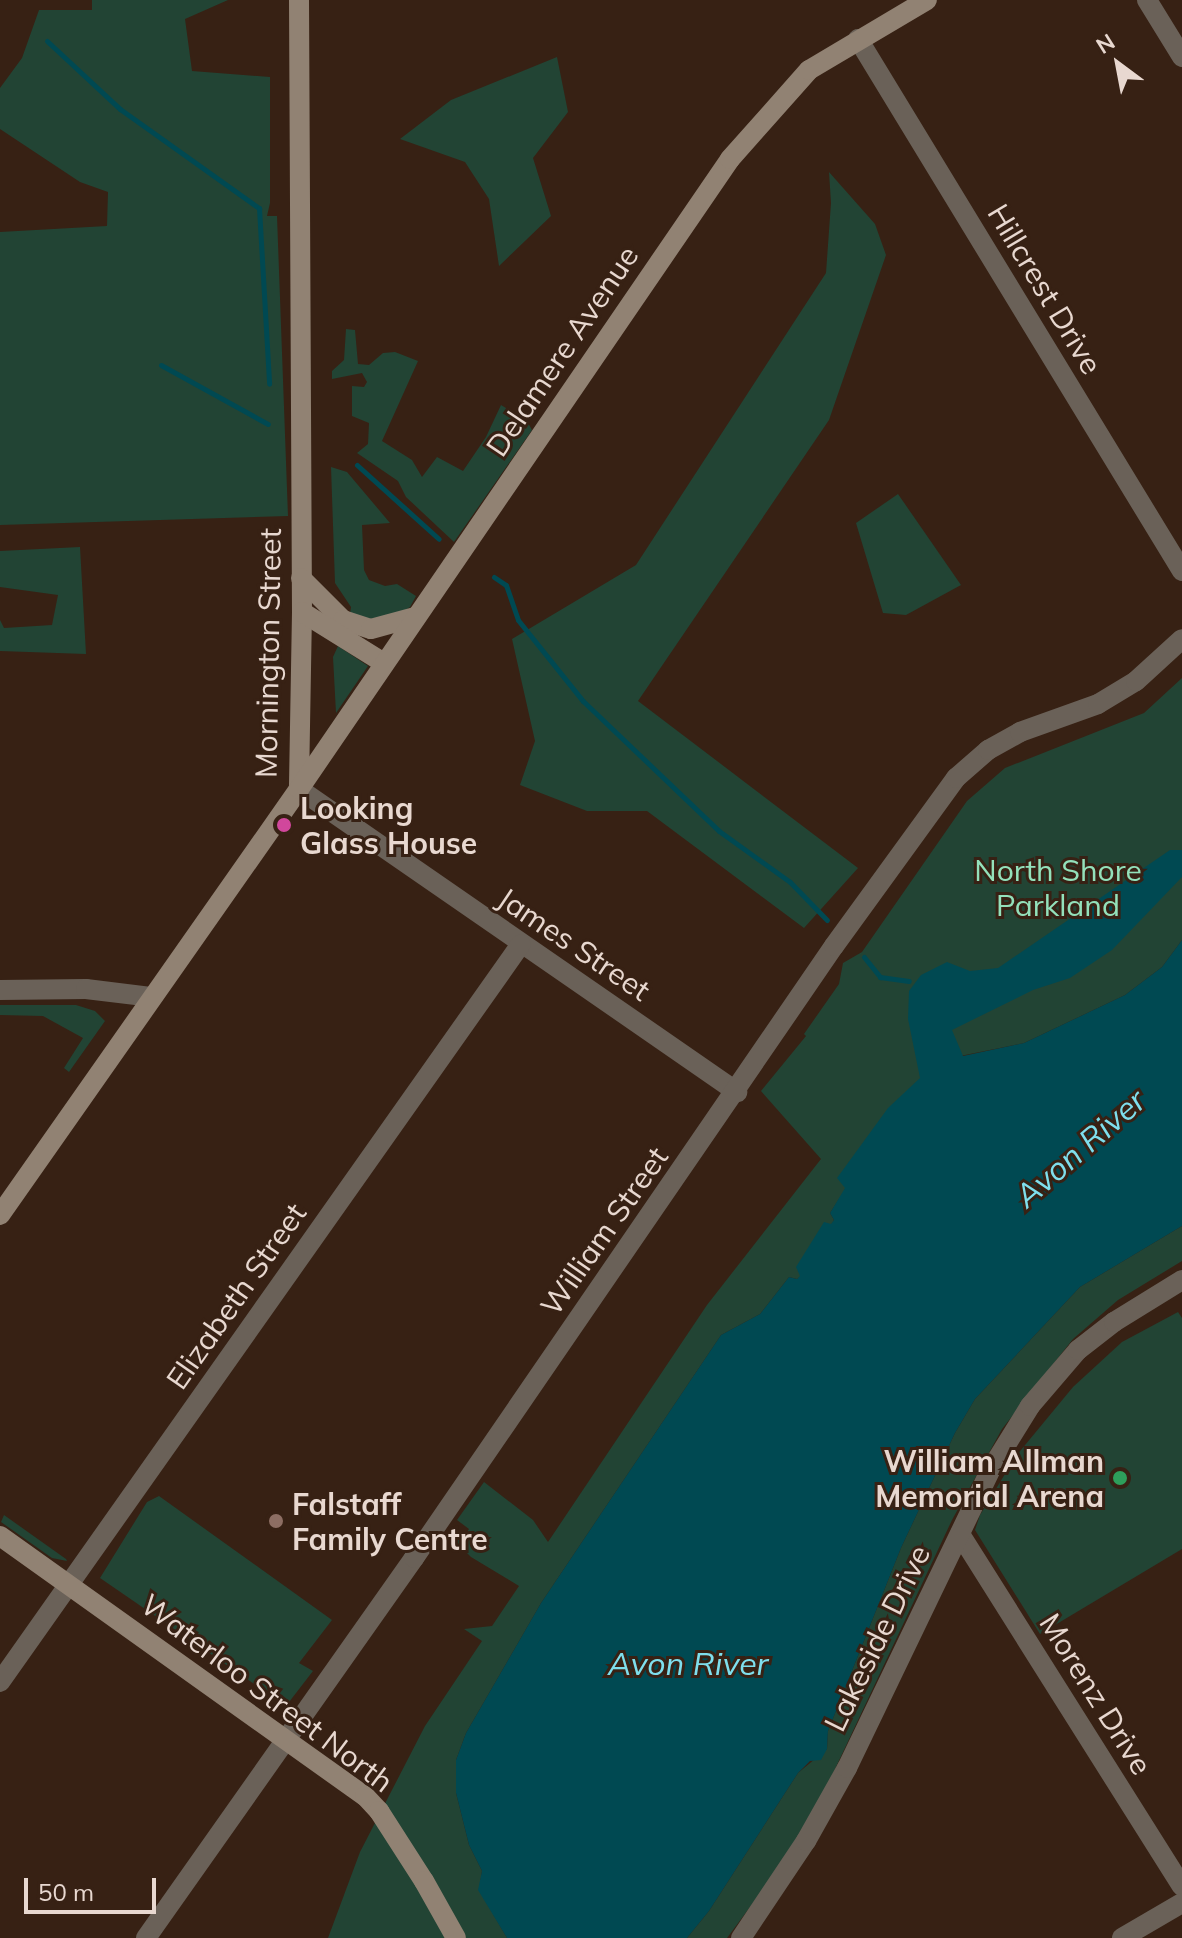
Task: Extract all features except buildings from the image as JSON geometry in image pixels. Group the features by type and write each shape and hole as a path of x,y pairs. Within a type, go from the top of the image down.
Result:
{"main road":[{"name":"Mornington Street","path":"0,1215 299,789 302,612 299,0"},
{"name":"Delamere Avenue","path":"299,789 730,159 806,73 927,0"},
{"path":"301,578 343,620 371,629 415,617"},
{"path":"302,612 384,663"},
{"name":"Waterloo Street North","path":"0,1536 365,1796 379,1811 456,1938"}],"street":[{"path":"1147,0 1182,57"},
{"name":"Hillcrest Drive","path":"858,39 1182,571"},
{"name":"William Street","path":"146,1938 737,1092 854,917 956,778 988,750 1020,732 1098,704 1158,664 1182,639"},
{"name":"James Street","path":"299,789 737,1092"},
{"name":"Elizabeth Street","path":"0,1682 521,944"},
{"path":"0,990 86,989 151,997"},
{"name":"Lakeside Drive","path":"741,1938 806,1841 840,1780 991,1469 1030,1406 1078,1350 1114,1322 1182,1281"},
{"name":"Morenz Drive","path":"960,1534 1182,1886"},
{"path":"1122,1938 1182,1903"}],"green space":[{"path":"92,0 228,0 185,19 192,71 270,77 270,203 267,216 277,216 288,516 0,525 0,232 107,226 108,192 80,182 0,129 0,88 22,58 39,10 92,10"},
{"path":"557,57 568,112 533,158 551,216 499,266 489,199 465,162 400,139 451,100"},
{"path":"829,172 875,224 886,255 829,420 638,701 858,868 804,928 647,811 587,811 520,785 535,741 512,639 636,565 826,273 831,203"},
{"path":"346,329 355,330 358,364 369,365 383,353 395,352 418,361 382,441 412,460 422,477 437,457 463,471 486,437 501,405 527,421 532,430 454,542 406,497 398,481 357,453 368,444 369,423 352,416 352,386 364,387 367,382 362,373 332,379 332,371 344,360"},
{"path":"331,467 347,472 390,523 362,525 364,570 369,580 385,586 397,584 416,596 410,607 398,615 371,621 350,614 351,607 335,583"},
{"path":"898,494 961,585 906,615 883,613 856,523"},
{"path":"80,547 86,654 0,651 0,620 4,628 52,625 58,595 0,587 0,551"},
{"path":"338,646 368,666 336,713 333,657"},
{"name":"North Shore Parkland","path":"1182,678 1182,940 1162,967 1125,995 1024,1043 960,1056 846,1188 830,1213 834,1220 801,1276 797,1279 789,1277 760,1314 721,1335 541,1603 466,1733 456,1760 456,1793 469,1845 482,1871 479,1890 507,1938 328,1938 360,1852 425,1726 482,1641 464,1629 492,1626 519,1586 471,1557 448,1534 451,1529 464,1537 469,1529 457,1520 484,1482 533,1520 548,1542 707,1305 821,1159 761,1091 806,1036 804,1034 839,984 843,963 862,952 967,801 1005,768 1144,713"},
{"path":"0,1005 76,1005 95,1011 105,1021 69,1072 64,1068 83,1038 43,1016 0,1015"},
{"path":"1182,1226 1182,1261 1118,1300 1073,1339 1002,1429 952,1520 805,1833 727,1938 687,1938 709,1911 798,1773 827,1749 828,1731 901,1548 955,1433 975,1399 1080,1287"},
{"path":"1178,1312 1182,1318 1182,1549 1040,1634 975,1530 980,1515 1016,1456 1073,1387 1122,1342"},
{"path":"159,1496 332,1620 299,1663 313,1671 286,1706 100,1578 147,1502"},
{"path":"4,1515 67,1561 52,1558 1,1522"}],"water":[{"name":"Avon River","path":"1170,850 1182,850 1182,877 1112,950 1070,978 1033,990 952,1030 963,1056 1024,1043 1125,995 1162,967 1182,940 1182,1226 1080,1287 975,1399 955,1433 901,1548 828,1731 827,1749 821,1760 810,1761 798,1773 709,1911 687,1938 507,1938 478,1890 482,1871 469,1845 456,1793 456,1760 466,1733 541,1603 721,1335 760,1314 789,1277 797,1279 800,1276 796,1267 824,1222 831,1224 834,1220 830,1213 845,1188 837,1178 888,1108 920,1078 908,1019 909,991 921,975 947,962 970,971 998,968"}],"waterway":[{"path":"47,41 120,109 259,208 269,384"},
{"path":"161,365 268,424"},
{"path":"357,465 439,539"},
{"path":"494,577 506,585 518,620 583,701 719,831 790,882 827,920"},
{"path":"864,957 880,977 909,981"}],"place":[{"name":"Looking Glass House","path":"284,825"},
{"name":"William Allman Memorial Arena","path":"1120,1478"},
{"name":"Falstaff Family Centre","path":"276,1521"}]}
